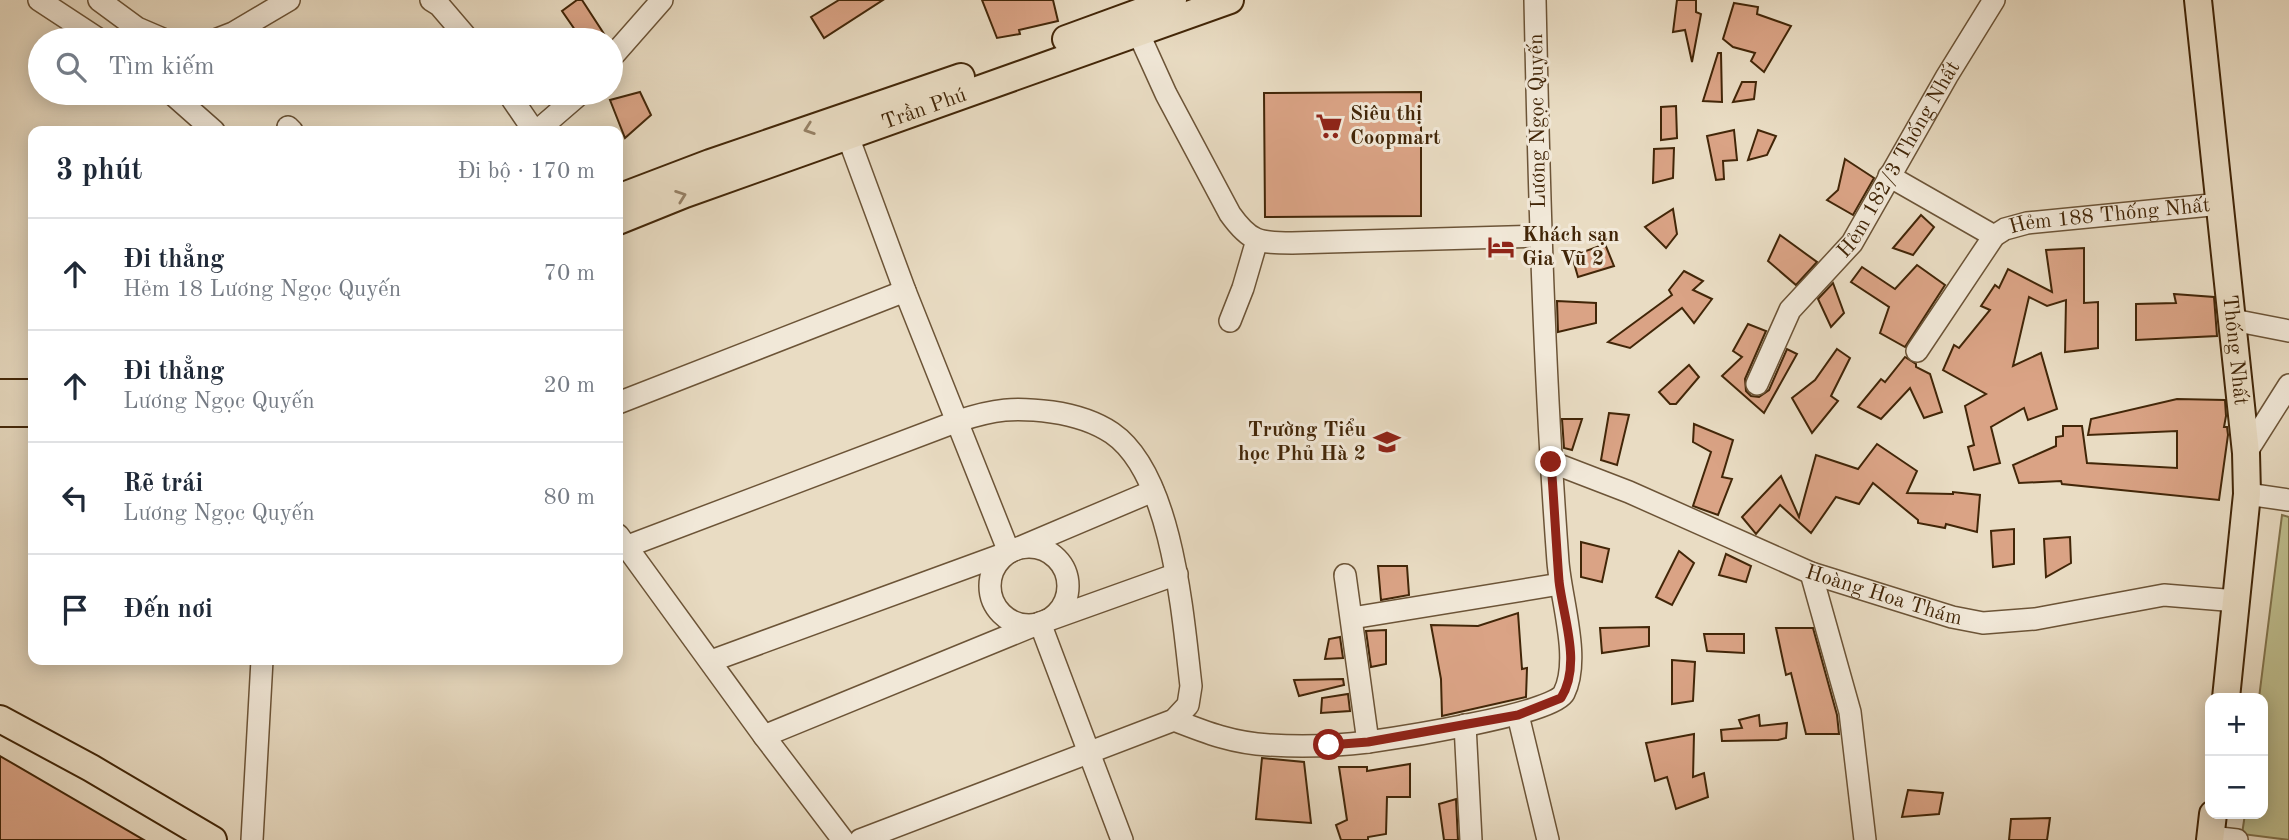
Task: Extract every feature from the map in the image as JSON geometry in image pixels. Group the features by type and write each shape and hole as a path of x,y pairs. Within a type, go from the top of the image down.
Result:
{"main road":[{"name":"Trần Phú","path":"1134,24 1173,0"},
{"name":"Trần Phú","path":"623,196 844,127 1134,24 1230,0"},
{"name":"Thống Nhất","path":"2198,0 2246,453 2247,494 2227,693"},
{"name":"Trần Phú","path":"623,219 844,127"},
{"path":"0,393 28,393"},
{"path":"0,413 28,413"},
{"path":"0,719 213,840"}],"street":[{"path":"39,0 82,28"},
{"path":"99,0 137,28"},
{"path":"241,28 289,0"},
{"path":"431,0 439,5 459,28"},
{"path":"623,44 662,0"},
{"name":"Lương Ngọc Quyến","path":"1518,715 1555,702 1565,691 1570,647 1560,584 1551,462 1541,236 1535,0"},
{"name":"Hẻm 182/3 Thống Nhất","path":"1757,384 1790,310 1847,250 1994,0"},
{"path":"1134,24 1166,94 1230,214 1242,232 1257,240 1292,243 1541,236"},
{"path":"185,105 208,126"},
{"path":"517,105 532,126"},
{"path":"542,126 567,105"},
{"path":"844,127 905,291 1009,552"},
{"name":"Hẻm 188 Thống Nhất","path":"1889,176 1994,236 2006,229 2027,223 2221,204"},
{"path":"1917,351 1994,236"},
{"path":"1230,321 1257,240"},
{"path":"623,401 905,291"},
{"path":"2233,320 2289,331"},
{"path":"2246,453 2289,385"},
{"path":"843,840 623,541 993,410 1024,408 1075,415 1113,434 1135,457 1153,491 1177,574 1191,687 1188,705 1174,720 860,840"},
{"name":"Hoàng Hoa Thám","path":"1551,462 1629,492 1811,573 1952,617 1983,623 2035,619 2150,596 2236,601"},
{"path":"711,661 1009,552 1021,547 1035,547 1047,551 1058,559 1065,570 1068,583 1061,608 1040,623 1027,625 1015,622 1004,616 996,607 990,583 999,560 1009,552 1153,491"},
{"path":"2247,494 2289,500"},
{"path":"1811,573 1850,712 1864,840"},
{"path":"764,736 1040,623 1177,574"},
{"path":"1345,575 1368,742"},
{"path":"1352,618 1560,584"},
{"path":"1040,623 1122,840"},
{"path":"252,840 262,665"},
{"path":"1174,720 1221,739 1267,746 1310,746 1368,742 1518,715 1548,840"},
{"path":"1465,725 1471,840"},
{"path":"2211,830 2237,840"}],"green space":[{"path":"2282,515 2289,517 2289,840 2242,834 2244,819 2268,819 2268,693 2260,693"}],"building":[{"path":"577,0 582,0 600,28 574,28 562,11"},
{"path":"839,0 883,0 824,38 811,17"},
{"path":"982,0 1053,0 1058,21 1019,30 1020,34 997,38"},
{"path":"1677,0 1696,0 1696,12 1701,14 1692,62 1685,30 1673,32"},
{"path":"1734,3 1758,7 1757,14 1791,26 1764,72 1751,61 1755,53 1733,47 1723,39"},
{"path":"1718,53 1721,53 1722,102 1703,101"},
{"path":"1742,82 1756,82 1754,99 1733,102"},
{"path":"640,92 651,115 625,138 623,126 620,126 612,105 623,105 623,97"},
{"path":"1421,92 1421,216 1265,217 1264,93"},
{"path":"1676,106 1677,138 1661,140 1661,107"},
{"path":"1734,130 1737,160 1723,161 1724,179 1716,180 1707,136"},
{"path":"1758,130 1776,136 1767,155 1748,160"},
{"path":"1674,148 1673,178 1653,183 1654,149"},
{"path":"1845,159 1874,178 1853,215 1827,200 1838,190"},
{"path":"1673,209 1677,234 1666,248 1645,227"},
{"path":"1921,215 1934,227 1913,255 1893,248"},
{"path":"1780,235 1817,262 1796,285 1768,261"},
{"path":"1605,244 1614,266 1578,277 1572,256"},
{"path":"2084,248 2084,303 2098,302 2098,348 2065,352 2066,300 2047,306 2029,297 2013,366 2041,353 2057,409 2028,420 2024,408 1991,427 2000,463 1974,470 1968,447 1974,445 1965,406 1986,394 1943,370 1954,345 1959,348 1990,310 1981,306 1995,285 1999,288 2008,269 2052,292 2046,250"},
{"path":"1917,265 1945,285 1905,347 1880,333 1889,307 1851,282 1862,267 1895,289"},
{"path":"1684,271 1703,281 1693,290 1712,299 1694,323 1682,308 1630,348 1608,342 1672,295 1669,290"},
{"path":"1833,283 1844,313 1831,327 1818,299"},
{"path":"2174,294 2214,297 2217,336 2136,340 2136,304 2176,303"},
{"path":"1557,301 1596,303 1596,323 1558,332"},
{"path":"1748,324 1766,331 1745,379 1746,391 1751,396 1759,397 1769,390 1787,349 1797,354 1764,413 1722,376 1742,357 1733,351"},
{"path":"1837,349 1850,358 1831,396 1838,401 1812,433 1792,398 1815,380"},
{"path":"1905,357 1930,374 1942,412 1924,418 1910,388 1881,419 1858,407 1881,379 1885,382"},
{"path":"1689,365 1699,377 1676,404 1670,404 1659,392"},
{"path":"2177,399 2225,400 2224,427 2227,427 2228,435 2219,500 2062,484 2061,481 2019,483 2013,465 2056,446 2056,437 2063,436 2063,426 2082,426 2087,463 2177,468 2177,431 2088,435 2091,419"},
{"path":"1609,413 1629,415 1617,465 1601,460"},
{"path":"1562,419 1582,419 1572,450 1564,448"},
{"path":"1694,424 1733,440 1722,477 1732,479 1718,515 1693,506 1711,452 1693,442"},
{"path":"1877,444 1917,471 1907,493 1953,492 1980,495 1977,532 1946,524 1945,528 1918,523 1918,520 1873,483 1859,504 1836,497 1811,533 1780,505 1756,534 1742,517 1781,476 1799,517 1816,455 1858,469"},
{"path":"2014,529 2014,564 1993,567 1991,531"},
{"path":"2070,537 2071,563 2046,577 2044,539"},
{"path":"1581,542 1609,549 1602,582 1581,577"},
{"path":"1679,551 1694,563 1672,605 1656,597"},
{"path":"1726,554 1751,566 1746,582 1719,575"},
{"path":"1378,566 1407,566 1409,595 1381,600"},
{"path":"1518,613 1522,669 1527,668 1526,697 1442,716 1441,679 1431,625 1478,626"},
{"path":"1649,627 1649,646 1602,653 1600,628"},
{"path":"1776,628 1813,628 1837,715 1839,734 1806,734 1791,673 1786,675"},
{"path":"1386,630 1386,664 1371,667 1366,631"},
{"path":"1704,634 1744,634 1744,653 1707,651"},
{"path":"1340,637 1343,658 1325,659 1329,639"},
{"path":"1672,660 1695,662 1693,701 1672,704"},
{"path":"1343,679 1344,685 1299,696 1294,680"},
{"path":"1348,694 1350,711 1321,713 1322,698"},
{"path":"1759,715 1760,726 1787,723 1786,738 1722,741 1721,730 1742,728 1739,720"},
{"path":"1694,734 1693,777 1704,773 1708,797 1676,809 1667,777 1655,781 1646,743"},
{"path":"0,756 144,840 0,840"},
{"path":"1262,758 1304,762 1311,823 1256,819"},
{"path":"1410,764 1410,797 1387,797 1386,834 1368,837 1368,840 1341,840 1336,825 1347,820 1339,767 1367,767 1367,771"},
{"path":"1908,790 1943,793 1939,814 1902,817"},
{"path":"1456,799 1458,840 1444,840 1439,804"},
{"path":"2050,818 2047,840 2009,840 2011,819"}],"place":[{"name":"Siêu thị Coopmart","path":"1329,126"},
{"name":"Khách sạn Gia Vũ 2","path":"1501,247"},
{"name":"Trường Tiểu học Phủ Hà 2","path":"1387,442"}],"route":[{"path":"1329,745 1368,742 1518,715 1561,698 1569,675 1570,647 1560,584 1551,462"}]}
